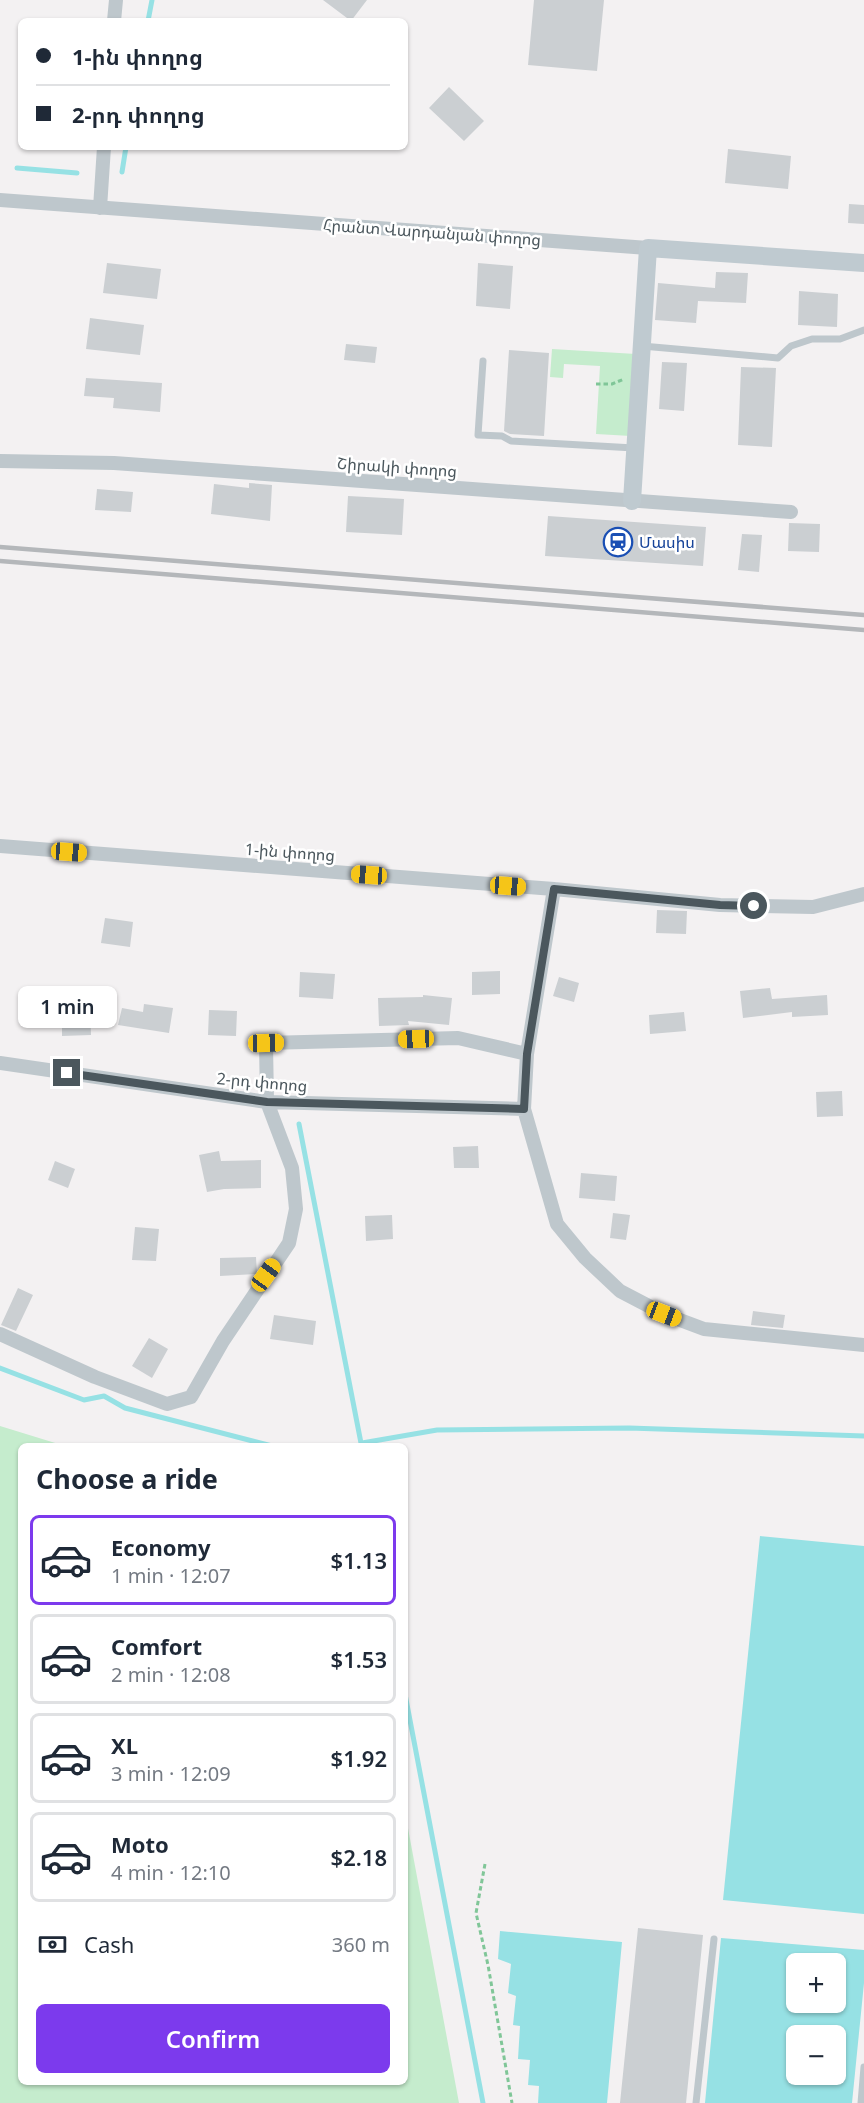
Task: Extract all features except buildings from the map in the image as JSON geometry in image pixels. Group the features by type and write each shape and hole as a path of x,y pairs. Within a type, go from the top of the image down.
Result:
{"main road":[{"name":"Հրանտ Վարդանյան փողոց","path":"648,248 864,263"},
{"path":"632,501 648,248"}],"street":[{"path":"114,18 116,0"},
{"path":"100,208 104,150"},
{"name":"Հրանտ Վարդանյան փողոց","path":"0,200 648,248"},
{"name":"Շիրակի փողոց","path":"0,461 114,463 791,513"},
{"name":"1-ին փողոց","path":"0,846 554,889 720,905 813,907 864,894"},
{"path":"554,889 527,1054 524,1109 557,1224 585,1258 620,1291 664,1314 704,1329 864,1345"},
{"path":"0,1334 95,1377 167,1404 191,1397 223,1341 289,1243 296,1209 292,1168 267,1102 266,1043 458,1038 527,1054"},
{"name":"2-րդ փողոց","path":"0,1063 267,1102 524,1109"}],"lane":[{"path":"641,355 778,358 791,345 812,339 840,339 864,330"},
{"path":"483,361 478,435 502,436 511,441 636,448"},
{"path":"696,2103 714,1939"},
{"path":"861,2103 864,2067"}],"path":[{"path":"596,384 612,384 621,381 641,355"},
{"path":"485,1864 476,1913 488,1965 512,2103"}],"green space":[{"path":"552,349 636,354 631,436 596,434 600,366 564,364 563,378 550,377"},
{"path":"0,1426 55,1443 18,1443 18,2085 408,2085 408,1828 459,2103 0,2103"}],"water":[{"path":"760,1536 864,1546 864,1914 723,1900"},
{"path":"500,1931 622,1942 607,2103 538,2103 539,2086 528,2085 530,2060 518,2059 520,2026 513,2025 516,1996 508,1993 511,1964 498,1959"},
{"path":"721,1938 864,1950 864,1983 852,2103 705,2103"}],"waterway":[{"path":"149,18 152,0"},
{"path":"122,172 126,150"},
{"path":"17,168 77,173"},
{"path":"299,1124 361,1443"},
{"path":"0,1368 84,1400 104,1396 125,1408 260,1443"},
{"path":"362,1443 437,1430 629,1428 864,1436"},
{"path":"408,1710 483,2103"}],"railway":[{"path":"0,547 864,615"},
{"path":"0,561 864,630"}],"place":[{"name":"Մասիս","path":"618,542"}],"route":[{"path":"67,1073 267,1102 524,1109 527,1054 554,889 720,905 754,906"}]}
